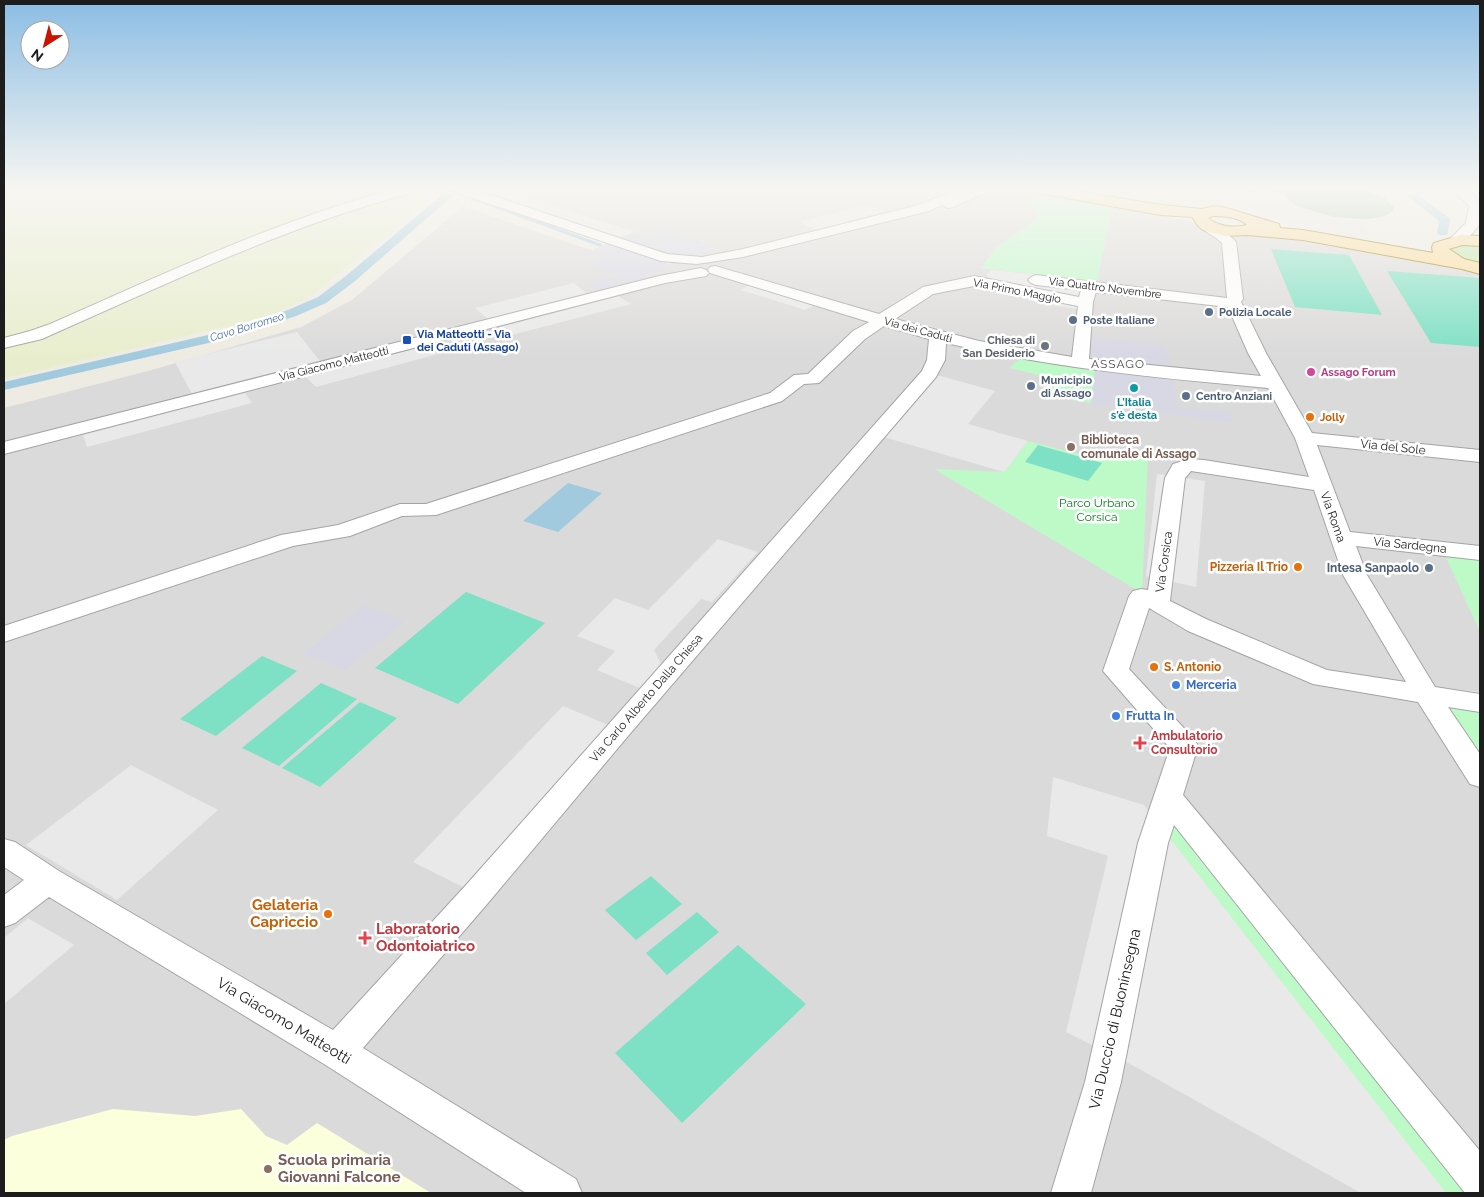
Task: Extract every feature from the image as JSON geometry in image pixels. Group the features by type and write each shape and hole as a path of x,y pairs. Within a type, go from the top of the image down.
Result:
{"main road":[{"path":"1362,245 1475,266"},
{"path":"1368,245 1407,248 1435,245"},
{"path":"1447,245 1440,248 1442,254 1475,266"}],"street":[{"path":"4,343 36,335 56,327 240,245"},
{"path":"623,245 666,258 708,266"},
{"path":"666,258 688,271 743,253 776,245"},
{"name":"Via Roma","path":"1229,245 1235,299 1233,303 1237,307 1256,353 1305,438 1355,575 1427,696 1480,776"},
{"name":"Via Giacomo Matteotti","path":"4,448 664,279 708,266"},
{"name":"Via dei Caduti","path":"708,266 938,336 1080,363 1275,383"},
{"name":"Via Giacomo Matteotti","path":"664,279 682,267"},
{"name":"Via Primo Maggio","path":"4,634 289,540 342,531 400,510 428,510 776,397 800,379 813,379 859,335 928,290 978,282 1067,301 1087,294"},
{"path":"1080,363 1087,294"},
{"name":"Via Quattro Novembre","path":"1087,294 1233,303"},
{"name":"Via Carlo Alberto Dalla Chiesa","path":"337,1052 477,894 618,729 930,373 936,360 938,336"},
{"name":"Via del Sole","path":"1305,438 1480,456"},
{"name":"Via Corsica","path":"1321,485 1197,465 1180,468 1176,478 1158,604 1197,625 1322,678 1427,696"},
{"name":"Via Sardegna","path":"1340,538 1480,553"},
{"name":"Via Duccio di Buoninsegna","path":"1071,1193 1103,1082 1154,843 1184,746 1116,671 1140,596"},
{"path":"1427,696 1480,703"},
{"path":"1168,797 1480,1181"},
{"name":"Via Giacomo Matteotti","path":"4,852 337,1052 562,1193"},
{"path":"4,913 48,880"}],"shaded area":[{"path":"4,245 374,245 317,291 302,301 276,313 4,379"},
{"path":"417,245 576,245 652,271 710,245 1000,245 982,268 1097,281 1104,245 1323,245 1480,273 1480,692 1445,688 1462,723 1480,751 1480,1193 4,1193 4,408 148,371 301,327 352,300"},
{"path":"604,245 614,245 666,261 669,268 635,282 599,291 589,284 604,277 609,279 618,276 586,264 605,256 592,250"},
{"path":"632,245 716,246 689,258 670,256"},
{"path":"992,270 1087,280 1083,310 1038,303 1011,294 1016,289 990,283 987,274"},
{"path":"574,283 586,293 488,319 475,308"},
{"path":"752,284 816,304 805,310 741,290"},
{"path":"618,296 631,304 508,336 498,327"},
{"path":"297,332 320,361 192,394 175,362"},
{"path":"1074,334 1166,346 1177,407 1230,413 1232,423 1099,404 1098,406 1093,406 1091,403 1095,370 1075,368 970,345 1070,360"},
{"path":"444,341 453,350 316,387 306,377"},
{"path":"937,375 995,391 968,424 1028,441 1004,472 880,436"},
{"path":"245,393 252,403 87,447 83,435"},
{"path":"1157,474 1205,481 1196,587 1146,576"},
{"path":"718,539 758,552 712,602 701,599 654,650 661,664 642,689 597,670 615,651 577,636 615,598 648,610"},
{"path":"365,605 405,621 344,670 304,653"},
{"path":"563,706 618,729 477,894 413,862"},
{"path":"131,765 218,810 117,900 26,845"},
{"path":"1053,777 1144,805 1446,1193 1361,1193 1132,1065 1066,1032 1108,856 1047,836"},
{"path":"28,918 74,945 4,1004 4,938"},
{"path":"113,1109 195,1116 241,1109 266,1136 287,1145 317,1123 431,1193 4,1193 4,1140 12,1136"}],"green space":[{"path":"1000,245 1104,245 1097,281 981,268"},
{"path":"1459,245 1480,245 1480,263 1469,262 1446,248"},
{"path":"1271,249 1349,255 1382,315 1295,307"},
{"path":"1387,271 1480,278 1480,347 1431,343"},
{"path":"1021,357 1095,370 1091,403 1040,397 1052,378 1010,368"},
{"name":"Parco Urbano Corsica","path":"1028,441 1105,461 1124,459 1127,449 1148,453 1142,593 934,469 1004,472"},
{"path":"1038,445 1102,463 1088,481 1025,462"},
{"path":"1444,553 1480,557 1480,632"},
{"path":"466,592 545,623 458,704 375,668"},
{"path":"262,656 297,671 216,736 180,719"},
{"path":"321,683 357,699 279,766 242,748"},
{"path":"360,702 397,718 320,787 282,768"},
{"path":"1448,707 1480,713 1480,755"},
{"path":"1168,797 1480,1173 1480,1193 1444,1193 1157,832"},
{"path":"651,876 682,904 636,940 605,910"},
{"path":"697,912 719,932 667,975 646,953"},
{"path":"738,945 806,1004 682,1123 615,1053"}],"water":[{"path":"568,483 602,493 558,532 523,521"}],"waterway":[{"name":"Cavo Borromeo","path":"4,386 225,335 292,313 322,300 390,245"}],"place":[{"name":"Polizia Locale","path":"1209,312"},
{"name":"Poste Italiane","path":"1073,320"},
{"name":"Via Matteotti - Via dei Caduti (Assago)","path":"407,340"},
{"name":"Chiesa di San Desiderio","path":"1045,346"},
{"name":"Assago Forum","path":"1311,372"},
{"name":"Municipio di Assago","path":"1031,386"},
{"name":"L'Italia s'è desta","path":"1134,388"},
{"name":"Centro Anziani","path":"1186,396"},
{"name":"Jolly","path":"1310,417"},
{"name":"Biblioteca comunale di Assago","path":"1071,447"},
{"name":"Pizzeria Il Trio","path":"1298,567"},
{"name":"Intesa Sanpaolo","path":"1429,568"},
{"name":"S. Antonio","path":"1154,667"},
{"name":"Merceria","path":"1176,685"},
{"name":"Frutta In","path":"1116,716"},
{"name":"Ambulatorio Consultorio","path":"1140,743"},
{"name":"Gelateria Capriccio","path":"328,914"},
{"name":"Laboratorio Odontoiatrico","path":"365,938"},
{"name":"Scuola primaria Giovanni Falcone","path":"268,1169"}],"district":[{"name":"ASSAGO","path":"1118,364"}]}
